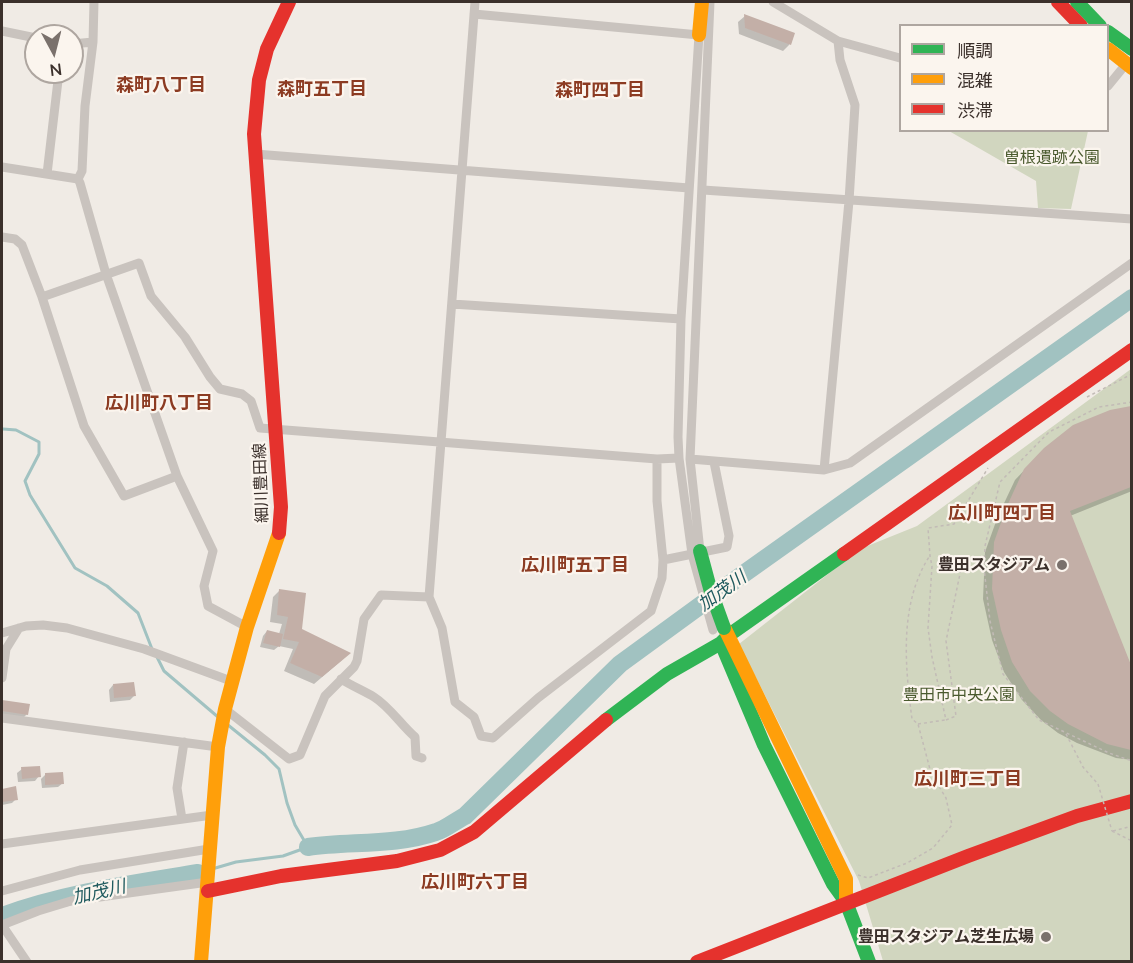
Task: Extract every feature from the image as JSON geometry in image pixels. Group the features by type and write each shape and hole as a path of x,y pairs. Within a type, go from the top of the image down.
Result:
{"main road":[{"name":"細川豊田線","path":"201,962 218,747 231,681 280,528 281,507 254,116 259,80 272,36 289,2"},
{"path":"699,35 702,2"},
{"path":"1058,2 1079,24"},
{"path":"1077,2 1098,24"},
{"path":"1109,34 1131,50"},
{"path":"1109,51 1129,66"},
{"path":"208,884 396,861 440,850 474,832 614,713 667,674 1131,350"},
{"path":"696,553 711,592 722,634 764,745 833,884 846,902 869,962"},
{"path":"722,634 752,687 843,872 846,879 846,902"},
{"path":"697,962 846,902 1077,816 1131,801"}],"street":[{"path":"94,2 93,42 85,106 82,171 78,179 106,274 177,476 213,552 204,586 207,606 248,627"},
{"path":"475,2 429,597 442,628 455,702 474,717 481,736 493,738 538,698 651,610 662,576 663,560 657,501 657,459"},
{"path":"696,553 690,459 710,2"},
{"path":"773,2 838,41 899,58"},
{"path":"474,14 699,35 681,319 679,458 696,553"},
{"path":"2,31 24,36"},
{"path":"824,470 849,201 855,105 840,60 838,41"},
{"path":"84,43 93,42"},
{"path":"1109,84 1129,66"},
{"path":"47,174 58,84"},
{"path":"255,154 689,188"},
{"path":"2,167 78,179"},
{"path":"702,190 1131,219"},
{"path":"2,237 15,238 22,245 42,297 84,426 123,496 177,476"},
{"path":"42,297 139,263 151,296 185,337 210,377 220,389 242,394 251,401 260,428 657,459 679,458"},
{"path":"690,459 824,470 850,462 1131,263"},
{"path":"452,304 681,319"},
{"path":"663,560 727,547 729,536 714,462"},
{"path":"225,709 289,759 300,755 325,696 354,667 364,619 381,595 429,597"},
{"path":"2,633 19,628 43,626 67,628 163,655 231,681"},
{"path":"2,678 6,649 19,628"},
{"path":"341,680 375,698 392,712 400,724 415,737 416,756 422,758"},
{"path":"2,718 218,747"},
{"path":"182,819 177,788 184,742"},
{"path":"2,844 212,815"},
{"path":"2,891 80,870 209,849"},
{"path":"27,962 2,925 71,901 208,884"}],"path":[{"path":"1086,398 1131,374"},
{"path":"1131,402 1099,407 1048,432 1000,482 984,546 990,621 1003,674 1039,720 1131,761"},
{"path":"946,720 928,628 932,566 928,528 954,524 988,467"},
{"path":"843,872 868,878 907,863 933,848 952,825 946,798 931,773 918,724 912,719 907,682 906,636 918,574 930,556"},
{"path":"918,724 946,720 956,716 946,641 961,569 984,568"},
{"path":"1066,733 1083,767 1098,784 1112,831 1131,841"},
{"path":"1112,831 1131,826"}],"green space":[{"name":"曽根遺跡公園","path":"951,132 1088,132 1071,209 1038,208 1036,181"},
{"name":"豊田市中央公園","path":"1131,369 1131,961 883,961 859,881 739,644 860,549 917,526"}],"building":[{"path":"744,14 795,33 791,45 745,28"},
{"name":"豊田スタジアム","path":"1131,406 1131,487 1070,511 1131,665 1131,750 1107,744 1068,724 1050,711 1030,691 1012,662 1001,630 992,589 994,542 1024,469 1044,448 1073,425 1110,410"},
{"path":"279,589 306,593 302,629 351,653 322,677 290,663 299,642 283,639 288,617 277,615"},
{"path":"267,630 283,634 280,647 263,643"},
{"path":"134,682 136,696 114,698 113,684"},
{"path":"2,700 30,704 28,715 2,711"},
{"path":"40,766 41,777 22,779 21,767"},
{"path":"63,772 64,784 45,785 45,773"},
{"path":"16,786 18,800 2,802 2,789"}],"waterway":[{"name":"加茂川","path":"308,847 405,839 440,831 465,816 620,664 1132,298"},
{"path":"3,429 16,430 39,442 39,454 25,481 30,495 75,568 107,586 138,613 152,649"},
{"path":"157,657 164,671 218,717"},
{"path":"212,869 236,862 283,856 308,847 295,825 279,769 228,725"},
{"name":"加茂川","path":"2,916 74,895 198,873"}],"traffic: fast":[{"path":"1077,2 1098,24"},
{"path":"1109,33 1132,49"},
{"path":"700,551 724,628"},
{"path":"606,720 667,674 721,643 844,554"},
{"path":"721,643 764,745 833,884 846,902 869,962"}],"traffic: slow":[{"path":"699,35 702,2"},
{"path":"1109,50 1132,68"},
{"path":"201,962 218,747 225,709 247,627 279,533"},
{"path":"725,629 846,879 846,902"}],"traffic: jam":[{"path":"279,533 281,507 254,134 259,80 267,49 289,2"},
{"path":"1058,2 1079,24"},
{"path":"844,554 1132,350"},
{"path":"208,891 281,876 397,861 440,850 474,832 606,720"},
{"path":"697,962 968,856 1077,816 1132,801"}],"place":[{"name":"豊田スタジアム","path":"1062,565"},
{"name":"豊田スタジアム芝生広場","path":"1046,937"}],"district":[{"name":"森町八丁目","path":"161,85"},
{"name":"森町五丁目","path":"322,89"},
{"name":"森町四丁目","path":"600,90"},
{"name":"広川町八丁目","path":"159,403"},
{"name":"広川町四丁目","path":"1002,513"},
{"name":"広川町五丁目","path":"575,565"},
{"name":"広川町三丁目","path":"968,779"},
{"name":"広川町六丁目","path":"475,882"}]}
